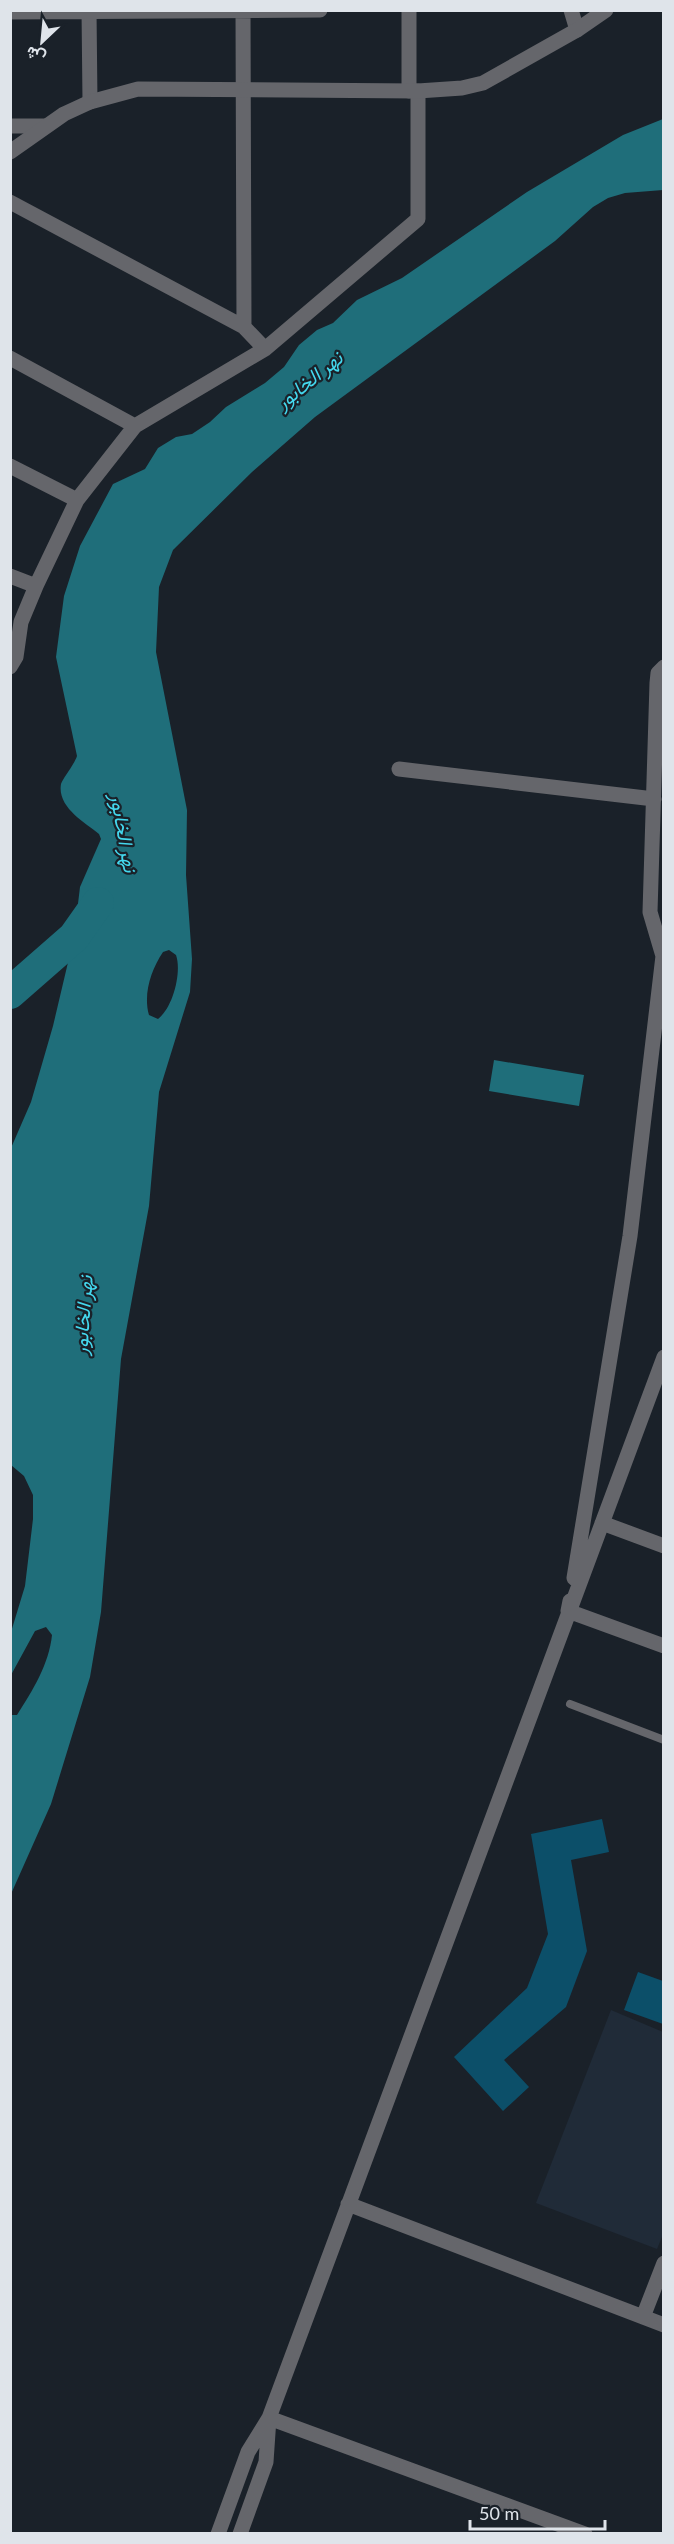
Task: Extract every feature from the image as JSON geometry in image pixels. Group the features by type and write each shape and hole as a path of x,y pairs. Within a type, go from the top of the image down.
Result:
{"street":[{"path":"10,12 320,10"},
{"path":"10,667 16,657 21,622 76,500 135,426 266,349 418,219 409,10"},
{"path":"571,10 577,30"},
{"path":"10,152 45,126 90,102 116,93 138,89 413,91 462,88 483,83 577,30 606,10"},
{"path":"89,11 90,102"},
{"path":"243,11 244,327"},
{"path":"10,126 45,126"},
{"path":"10,202 244,327 266,349"},
{"path":"10,358 135,426"},
{"path":"10,466 76,500"},
{"path":"10,576 36,586"},
{"path":"568,1611 630,1236 663,956 657,910 654,799 657,683 658,673 663,667"},
{"path":"399,769 654,799"},
{"path":"218,2534 248,2452 269,2418 663,1357"},
{"path":"602,1522 663,1545"},
{"path":"568,1611 663,1646"},
{"path":"348,2204 663,2325"},
{"path":"643,2317 663,2263"},
{"path":"240,2534 266,2462 269,2418"},
{"path":"269,2418 585,2534"}],"lane":[{"path":"570,1704 663,1740"}],"shaded area":[{"path":"611,2010 663,2032 664,2232 657,2249 536,2203"}],"water":[{"name":"نهر الخابور","path":"663,119 663,190 625,193 608,198 593,207 555,241 315,417 252,472 173,550 159,587 156,652 187,810 186,875 192,959 190,992 159,1092 149,1206 121,1359 101,1612 90,1677 51,1804 11,1894 11,1715 17,1715 29,1696 48,1656 52,1635 46,1627 35,1631 11,1675 11,1632 25,1586 33,1519 33,1495 24,1476 11,1465 11,1148 31,1102 53,1026 74,937 80,887 101,839 99,834 67,807 61,792 61,784 77,756 56,657 64,596 80,546 113,484 145,469 158,448 176,437 192,434 226,407 265,383 284,367 299,345 317,330 333,323 357,300 402,278 527,192 623,135","holes":["169,950 176,955 178,971 175,989 168,1007 158,1019 149,1015 147,1007 149,982 163,952"]},
{"path":"494,1060 584,1075 579,1106 489,1091"}],"building":[{"path":"602,1819 609,1852 571,1860 587,1951 566,2007 504,2060 529,2087 503,2111 454,2057 527,1988 548,1934 531,1834"},
{"path":"638,1972 663,1981 663,2024 624,2010"}],"waterway":[{"path":"10,993 74,937 98,903"}]}
